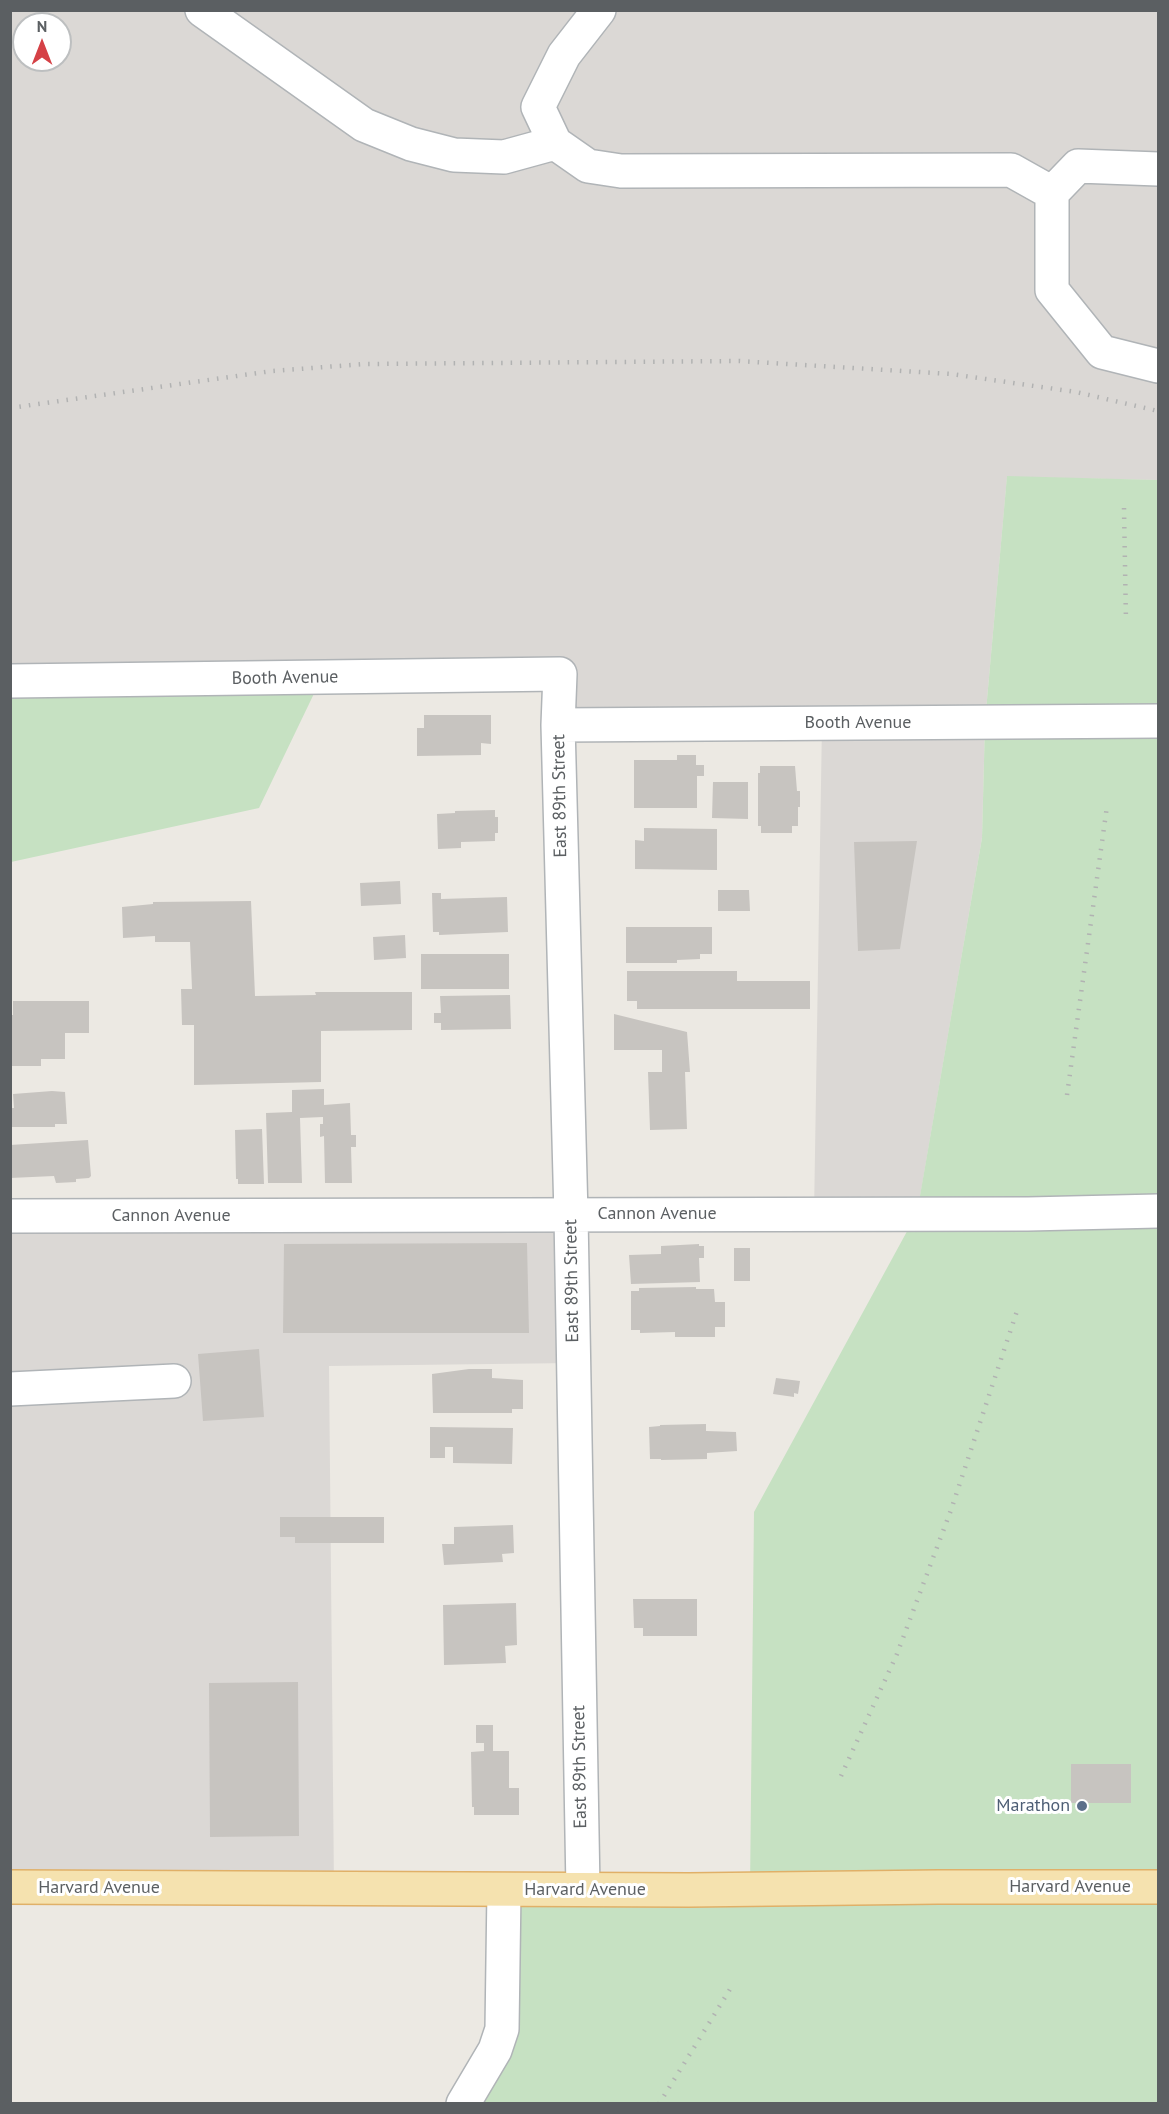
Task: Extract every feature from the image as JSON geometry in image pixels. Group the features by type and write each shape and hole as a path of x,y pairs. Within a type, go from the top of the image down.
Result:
{"main road":[{"name":"Harvard Avenue","path":"10,1887 504,1890 1158,1887"}],"street":[{"path":"202,10 364,125 411,144 454,155 504,157 555,142"},
{"path":"599,10 564,55 538,107 555,142 588,166 621,171 1011,170 1052,193"},
{"path":"1158,169 1078,166 1052,193 1052,290 1102,352 1158,366"},
{"name":"Booth Avenue","path":"10,681 560,674"},
{"name":"East 89th Street","path":"560,674 558,724 571,1215 583,1889"},
{"name":"Booth Avenue","path":"558,724 1158,721"},
{"name":"Cannon Avenue","path":"10,1216 1028,1214 1158,1211"},
{"path":"10,1389 174,1381"},
{"path":"463,2103 495,2050 502,2029 504,1890"}],"shaded area":[{"path":"10,11 1158,11 1158,480 1007,477 985,722 982,838 917,1214 814,1214 822,723 558,725 560,674 11,681"},
{"path":"571,1215 573,1363 329,1366 334,1889 11,1887 11,1216"}],"green space":[{"path":"1007,476 1158,480 1158,2103 463,2104 495,2050 504,1890 750,1889 754,1512 917,1213 982,838 985,722"},
{"path":"322,677 259,808 11,862 10,681"}],"building":[{"path":"424,715 491,715 491,744 481,743 481,755 417,756 417,728 424,728"},
{"path":"677,755 696,755 696,765 704,765 704,776 697,776 697,808 634,808 634,760 677,760"},
{"path":"760,766 795,766 797,791 800,791 800,807 798,807 798,826 792,826 792,833 761,833 761,826 758,826"},
{"path":"713,782 748,782 748,819 712,818"},
{"path":"495,810 495,817 498,817 498,833 495,833 495,841 461,842 461,848 438,849 437,814"},
{"path":"644,828 717,829 717,870 635,869 635,840 644,841"},
{"path":"917,841 900,949 858,951 854,842"},
{"path":"400,881 401,904 361,906 360,883"},
{"path":"718,890 749,890 750,911 718,911"},
{"path":"432,893 441,893 441,899 507,897 508,932 439,935 439,932 433,932"},
{"path":"251,901 255,996 316,995 315,992 412,992 412,1030 321,1031 321,1082 194,1085 194,1025 182,1025 181,989 192,989 190,942 155,942 155,936 123,938 122,907 153,904 153,902"},
{"path":"626,927 712,927 712,954 700,954 700,959 677,960 677,963 626,963"},
{"path":"405,935 406,958 374,960 373,937"},
{"path":"421,954 509,954 509,989 421,989"},
{"path":"627,971 737,971 737,981 810,981 810,1009 637,1009 637,1001 627,1001"},
{"path":"510,995 511,1029 441,1030 441,1023 434,1023 434,1013 441,1013 440,996"},
{"path":"13,1001 89,1001 89,1033 65,1033 65,1059 41,1059 41,1066 10,1066 10,1015 13,1015"},
{"path":"614,1014 687,1032 690,1072 685,1072 687,1129 650,1130 648,1072 662,1072 662,1050 614,1050"},
{"path":"324,1089 324,1105 350,1103 351,1135 356,1135 356,1147 351,1147 352,1183 325,1183 324,1136 320,1137 320,1124 323,1124 323,1117 300,1118 302,1183 268,1183 266,1113 292,1112 292,1090"},
{"path":"65,1092 67,1124 55,1124 55,1127 10,1127 10,1108 14,1108 13,1094"},
{"path":"262,1129 264,1184 238,1184 235,1130"},
{"path":"88,1140 91,1176 89,1178 76,1179 76,1182 56,1183 54,1176 10,1178 10,1145"},
{"path":"527,1243 529,1333 283,1333 284,1244"},
{"path":"699,1244 699,1246 704,1246 704,1258 699,1258 700,1282 631,1284 629,1255 661,1254 661,1246"},
{"path":"734,1248 750,1248 750,1281 734,1281"},
{"path":"696,1287 696,1289 714,1289 715,1302 725,1302 725,1327 715,1327 715,1337 675,1337 675,1332 640,1333 640,1330 631,1330 631,1291 639,1291 639,1288"},
{"path":"259,1349 264,1417 203,1421 198,1354"},
{"path":"469,1369 492,1369 492,1378 523,1380 523,1409 512,1409 512,1413 433,1413 432,1374"},
{"path":"776,1378 800,1381 798,1394 794,1393 794,1397 773,1394"},
{"path":"706,1424 706,1431 736,1432 737,1451 707,1453 707,1459 650,1459 649,1427"},
{"path":"430,1427 513,1428 512,1464 453,1463 453,1447 445,1447 445,1458 430,1458"},
{"path":"280,1517 384,1517 384,1543 295,1543 295,1537 280,1537"},
{"path":"513,1525 514,1553 502,1554 503,1562 444,1565 442,1544 454,1544 454,1527"},
{"path":"633,1599 697,1599 697,1636 643,1636 643,1628 634,1628"},
{"path":"516,1603 517,1645 505,1646 506,1663 444,1665 443,1605"},
{"path":"298,1682 299,1836 210,1837 209,1683"},
{"path":"476,1725 493,1725 493,1751 509,1751 509,1788 519,1788 519,1815 474,1815 471,1752 484,1751 484,1743 476,1743"},
{"path":"1071,1764 1131,1764 1131,1803 1071,1803"}],"railway":[{"path":"10,408 272,371 365,364 739,361 951,374 1076,392 1158,411"},
{"path":"1124,508 1126,622"},
{"path":"1067,1095 1107,806"},
{"path":"841,1776 897,1654 951,1510 1018,1308"},
{"path":"659,2104 732,1986"}],"place":[{"name":"Marathon","path":"1082,1806"}]}
